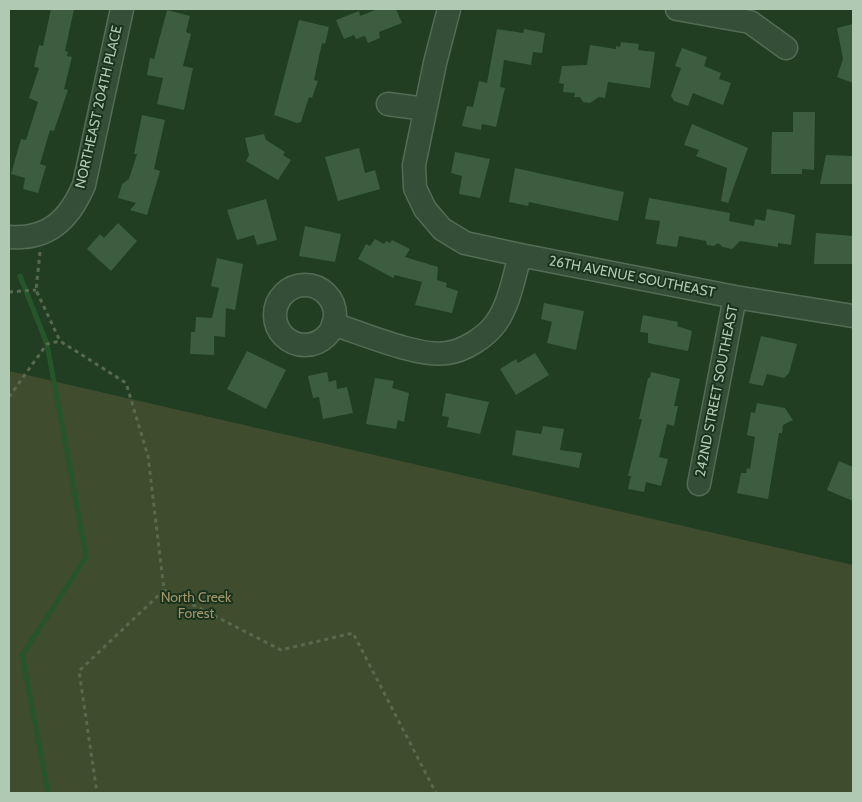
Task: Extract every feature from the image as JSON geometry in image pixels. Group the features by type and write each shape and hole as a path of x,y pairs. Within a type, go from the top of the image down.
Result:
{"street":[{"name":"NORTHEAST 204TH PLACE","path":"26,236 58,223 75,206 84,185 122,9"},
{"path":"388,104 425,109 449,9"},
{"path":"677,9 750,22 786,48"},
{"name":"26TH AVENUE SOUTHEAST","path":"425,109 414,165 415,188 424,209 442,229 465,243 735,297 853,316"},
{"path":"333,324 420,352 447,353 465,347 496,323 506,300 520,255"},
{"name":"242ND STREET SOUTHEAST","path":"699,484 735,297"}],"path":[{"path":"26,236 36,290 60,341 126,383 148,456 164,590"},
{"path":"9,292 36,290"},
{"path":"9,397 47,344 60,341"},
{"path":"97,793 79,672 164,590"},
{"path":"164,590 281,650 353,633 436,793"}],"green space":[{"name":"North Creek Forest","path":"9,371 853,565 853,793 9,793"}],"building":[{"path":"51,9 74,9 65,51 68,52 67,56 72,57 64,89 68,90 54,131 50,130 40,164 46,166 38,193 23,189 25,178 11,174 21,139 26,140 38,102 29,98 39,68 34,67 39,45 43,46"},
{"path":"378,9 396,9 402,23 379,32 380,38 368,43 365,36 356,39 354,35 344,39 336,20 359,11 360,16"},
{"path":"167,10 190,16 186,32 191,34 183,66 193,68 184,110 157,104 163,78 147,75 150,58 154,59"},
{"path":"299,20 329,27 325,44 322,43 314,80 318,81 312,98 309,97 301,122 297,123 274,115"},
{"path":"853,24 853,83 837,77 843,59 837,28"},
{"path":"497,29 523,33 524,29 545,33 542,53 533,52 531,65 504,60 500,87 505,88 496,127 482,124 481,130 462,126 467,106 473,107 479,81 487,83"},
{"path":"621,42 639,44 638,50 655,52 650,88 608,82 605,98 599,97 590,103 583,102 580,97 574,97 575,93 563,92 564,84 559,83 562,66 587,65 590,45 616,49 616,46 620,47"},
{"path":"682,48 707,57 704,66 721,73 719,79 731,83 723,105 693,93 688,106 674,101 671,96 681,68 675,66"},
{"path":"793,112 815,112 814,170 802,169 802,174 771,174 772,132 793,132"},
{"path":"142,115 165,120 154,169 160,171 147,215 130,210 136,203 118,198 122,184 129,179 137,154 134,154"},
{"path":"692,124 748,148 728,203 721,201 727,168 696,156 699,150 684,145"},
{"path":"264,134 266,140 285,152 283,155 291,160 278,180 246,161 249,155 245,138"},
{"path":"359,148 365,173 375,170 380,189 338,201 325,157"},
{"path":"455,152 490,159 480,198 459,194 462,176 451,173"},
{"path":"826,155 853,156 853,184 820,184"},
{"path":"515,168 624,192 618,221 529,202 528,206 509,202"},
{"path":"649,198 730,213 729,221 754,226 755,219 765,221 767,209 795,215 791,245 778,243 778,247 740,241 732,249 723,247 718,243 714,246 707,245 706,241 679,236 677,247 656,244 660,221 645,219"},
{"path":"266,199 277,240 257,245 254,235 237,240 227,210"},
{"path":"118,223 137,241 111,271 87,249 100,234 104,238"},
{"path":"305,226 341,234 335,262 299,256"},
{"path":"816,233 853,236 853,264 814,264"},
{"path":"375,239 384,244 386,241 390,243 392,240 410,249 405,257 438,267 437,280 447,283 446,287 458,291 452,313 415,305 422,282 395,275 393,278 358,259 366,244 370,246"},
{"path":"217,258 243,264 235,310 226,308 225,337 214,336 214,355 190,354 191,332 195,332 196,317 212,318 219,288 211,286"},
{"path":"544,303 584,311 576,350 547,343 552,322 541,319"},
{"path":"643,315 678,322 677,326 692,331 688,351 648,343 648,333 640,332"},
{"path":"761,336 797,344 789,373 784,378 767,374 763,386 749,383"},
{"path":"247,351 286,370 266,409 227,389"},
{"path":"535,353 549,375 516,395 500,369 516,359 518,363"},
{"path":"327,372 329,382 336,380 337,389 347,387 353,413 323,419 319,397 313,398 308,376"},
{"path":"651,372 680,379 674,406 678,406 674,426 667,424 659,457 668,459 661,486 646,482 644,492 628,489 631,476 628,476 642,419 639,419 648,378 650,378"},
{"path":"375,378 394,381 392,388 409,393 404,422 398,420 396,429 366,424"},
{"path":"446,393 489,402 480,434 447,427 449,417 442,416"},
{"path":"757,403 785,408 793,420 783,425 782,433 779,433 768,499 737,493 741,473 746,473 747,468 750,469 755,437 747,435 751,412 755,413"},
{"path":"543,426 564,429 560,450 582,453 579,468 512,455 516,430 541,434"},
{"path":"839,461 853,467 853,501 827,490"}],"waterway":[{"path":"20,276 47,344 86,557 22,655 48,793"}]}
